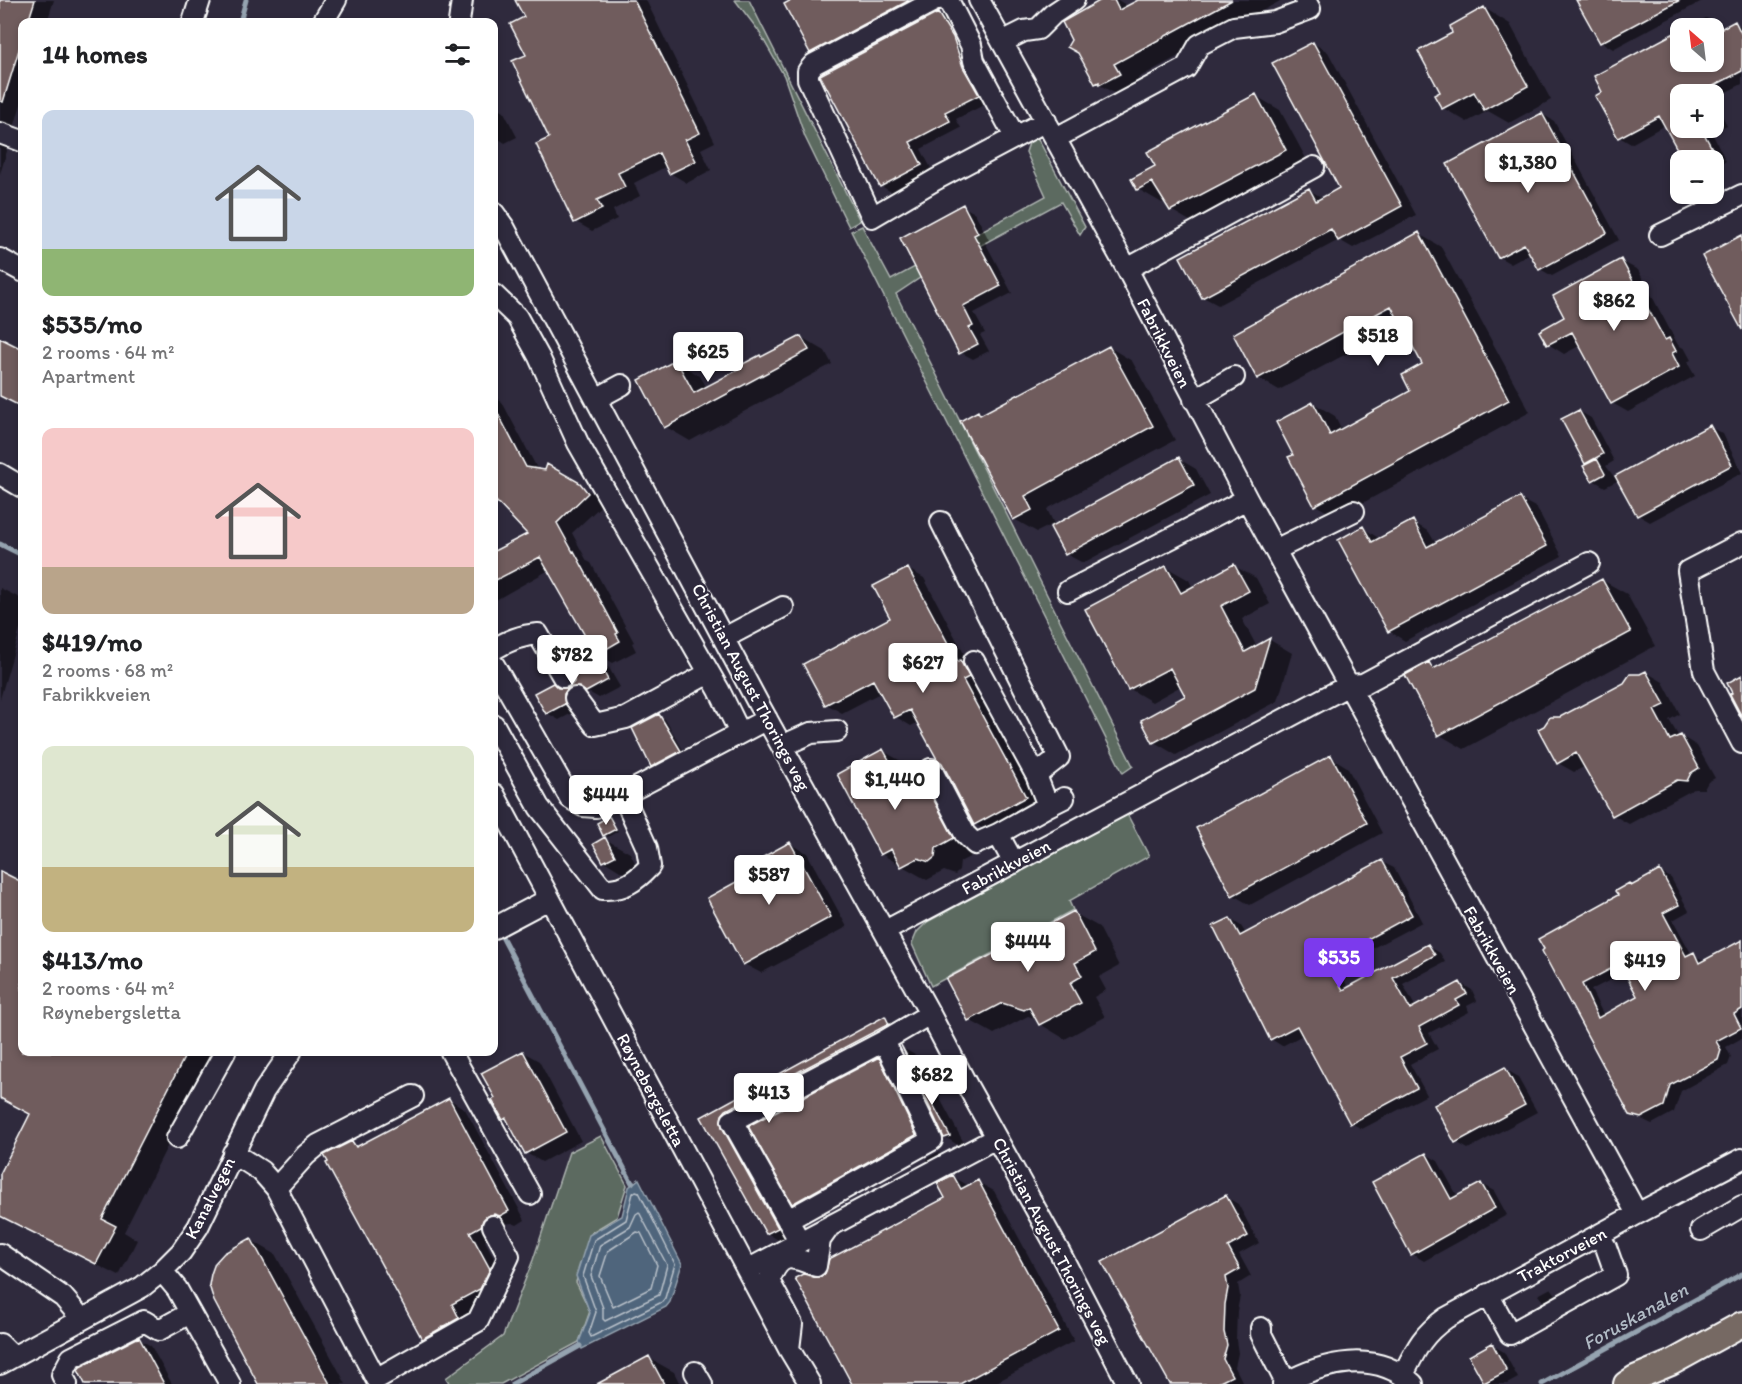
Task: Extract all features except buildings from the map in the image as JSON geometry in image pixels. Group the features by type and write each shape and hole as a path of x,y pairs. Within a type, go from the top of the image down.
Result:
{"main road":[{"path":"1626,1384 1635,1378 1668,1374 1742,1324"},
{"path":"1640,1384 1742,1342"}],"street":[{"path":"194,18 200,0"},
{"path":"325,18 336,0"},
{"path":"460,18 462,0"},
{"path":"936,0 814,64 808,71 808,79 872,217 935,180 1046,121"},
{"path":"948,0 971,45 974,61 1015,137"},
{"name":"Fabrikkveien","path":"979,0 1127,269 1247,499 1637,1214"},
{"path":"1002,42 1024,31 1038,29 1053,14 1074,0"},
{"path":"1056,138 1185,68 1199,45 1234,27 1275,22 1310,9 1305,0"},
{"path":"0,133 18,140"},
{"path":"1127,269 1314,167"},
{"path":"1660,235 1742,195"},
{"name":"Christian August Thorings veg","path":"498,219 767,719 1060,1253 1122,1382"},
{"path":"0,259 18,269"},
{"path":"498,299 517,318 539,357 578,443 709,673 740,733"},
{"path":"1194,400 1234,377"},
{"path":"596,399 622,385"},
{"path":"0,474 18,485"},
{"path":"1068,591 1247,499"},
{"path":"1275,550 1354,510"},
{"path":"941,522 1059,756 1036,775"},
{"path":"1742,543 1688,571 1704,671 1742,743"},
{"path":"1349,685 1363,684 1589,563"},
{"path":"724,638 783,607"},
{"path":"498,647 525,635 538,634 563,677"},
{"path":"931,769 965,834 975,844 1056,802 1036,775 974,661"},
{"path":"498,672 570,798 583,806 596,807 623,795 767,719"},
{"path":"575,698 595,725 626,718 709,673"},
{"name":"Fabrikkveien","path":"885,931 1349,685"},
{"path":"782,746 812,733 837,731"},
{"path":"498,732 539,807 591,877 603,889 617,890 639,878 650,866 646,848 623,795"},
{"name":"Røynebergsletta","path":"498,802 789,1349 810,1384"},
{"path":"998,834 1014,863"},
{"path":"498,926 549,898"},
{"path":"800,1242 732,1121 884,1041 930,1014"},
{"path":"788,1220 932,1140 884,1041"},
{"path":"177,1138 223,1056"},
{"name":"Kanalvegen","path":"4,1355 142,1287 181,1252 198,1227 264,1091 288,1056"},
{"path":"453,1056 530,1194"},
{"path":"276,1188 318,1145 413,1096"},
{"path":"747,1270 996,1138"},
{"path":"233,1153 261,1171 276,1188 376,1378 478,1321 509,1256 493,1227"},
{"name":"Traktorveien","path":"1284,1383 1312,1370 1334,1364 1361,1363 1375,1365 1408,1379 1415,1351 1430,1330 1446,1318 1742,1159"},
{"path":"1701,1230 1742,1206"},
{"path":"789,1349 792,1324 769,1281 775,1265 786,1258 801,1258 816,1266 820,1240 830,1226"},
{"path":"1488,1294 1510,1334 1616,1275 1606,1246 1599,1236"},
{"path":"0,1254 63,1297 81,1319"},
{"path":"162,1271 177,1289 230,1384"},
{"path":"68,1384 62,1375 71,1358 144,1321 159,1330 190,1313"},
{"path":"1261,1328 1261,1334 1284,1383"}],"green space":[{"path":"735,0 749,0 860,221 849,227 805,137 784,76 758,30"},
{"path":"1037,137 1085,227 1080,235 1061,202 920,278 896,294 1133,766 1123,773 851,231 862,226 891,280 1046,196 1026,152 1030,140"},
{"path":"1127,814 1149,856 1069,901 1073,910 931,986 912,944 917,932 927,922"},
{"path":"601,1136 627,1185 617,1217 592,1232 576,1282 590,1311 579,1342 501,1384 450,1384 446,1378 503,1336 533,1260 569,1152"}],"water":[{"path":"639,1179 682,1264 670,1302 666,1307 582,1349 579,1342 590,1313 576,1276 589,1235 622,1216 629,1187"}],"waterway":[{"path":"241,18 246,0"},
{"path":"0,544 18,553"},
{"path":"499,931 632,1183"},
{"name":"Foruskanalen","path":"1542,1384 1742,1274"},
{"path":"512,1384 580,1346"}]}
